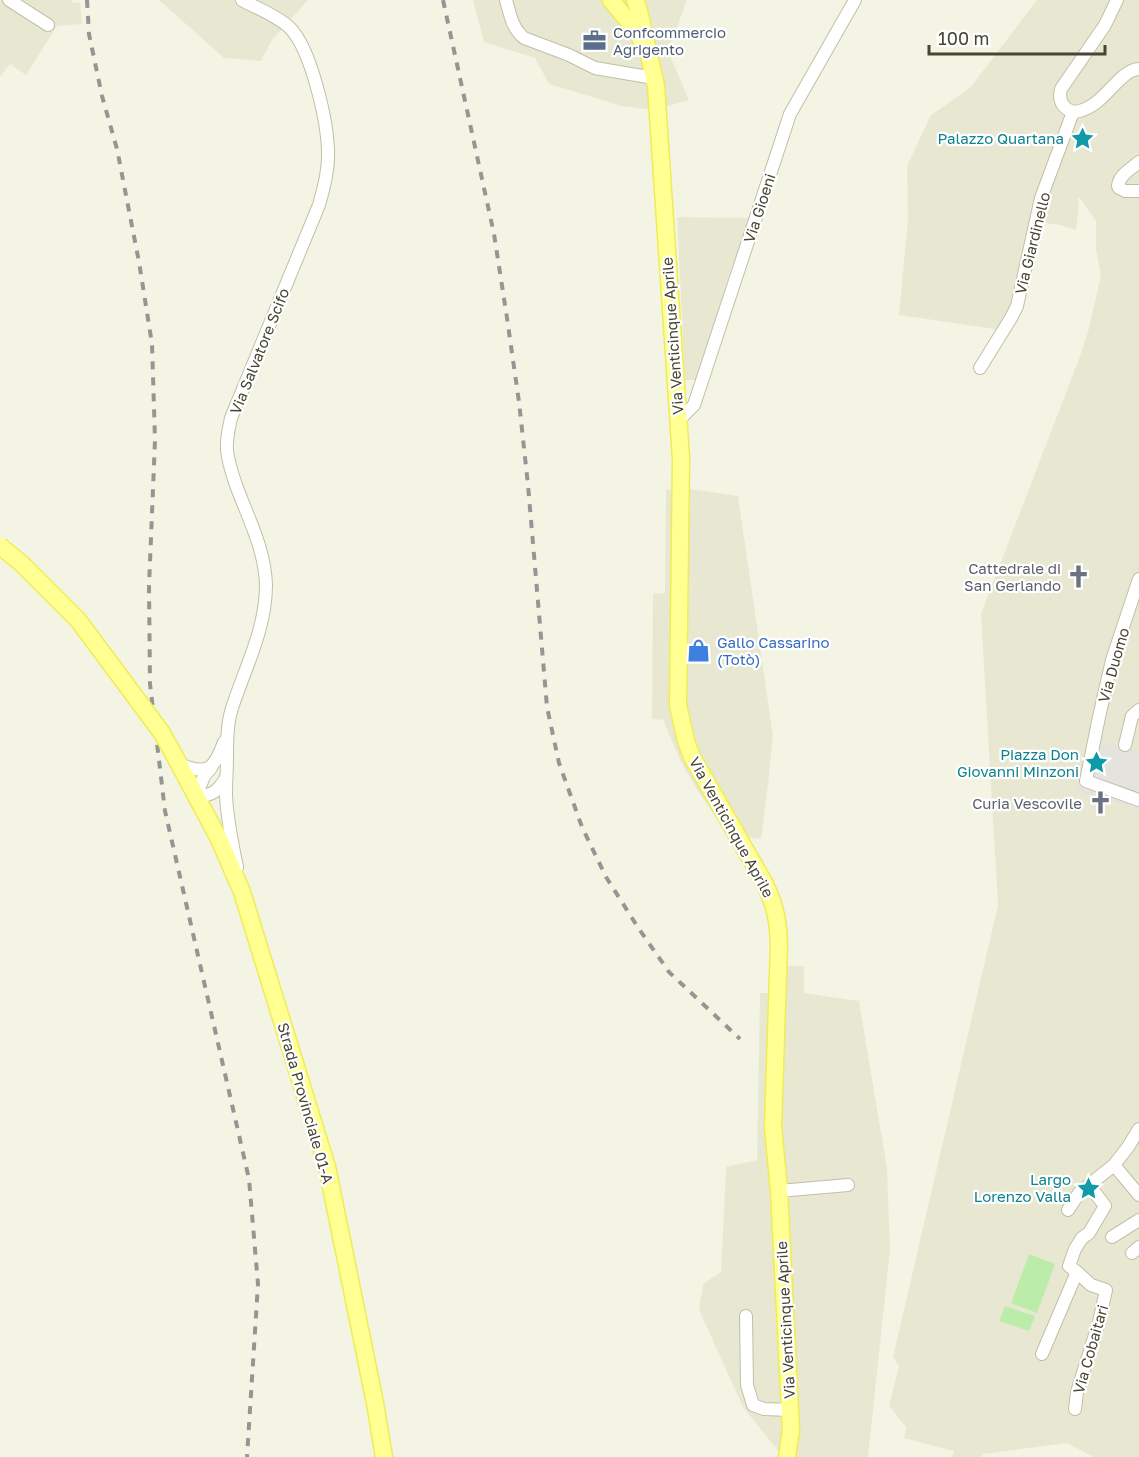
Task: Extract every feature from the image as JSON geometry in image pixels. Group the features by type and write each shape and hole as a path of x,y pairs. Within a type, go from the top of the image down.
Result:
{"main road":[{"name":"Via Venticinque Aprile","path":"611,0 637,32 649,56"},
{"name":"Via Venticinque Aprile","path":"635,0 654,78 681,459 678,705 692,757 765,884 776,914 778,955 773,1127 779,1191 791,1430 787,1457"},
{"name":"Strada Provinciale 01-A","path":"0,546 22,564 78,620 162,733 219,839 242,892 327,1167 384,1457"}],"street":[{"path":"9,0 48,26"},
{"name":"Via Salvatore Scifo","path":"196,797 204,776 218,759 232,710 258,636 265,607 264,564 254,530 228,463 226,448 231,418 320,205 326,179 328,151 325,124 312,70 298,38 285,23 242,0"},
{"path":"506,0 514,26 524,38 569,55 595,68 654,78"},
{"name":"Via Gioeni","path":"678,421 694,405 790,114 855,0"},
{"path":"1117,0 1105,25 1061,89 1060,101 1066,109 1073,112 1082,110 1105,95 1128,71 1139,69"},
{"name":"Via Giardinello","path":"980,368 1017,306 1041,198 1073,112"},
{"path":"1139,162 1118,183 1122,190 1139,191"},
{"name":"Via Duomo","path":"1139,579 1112,660 1086,781 1139,800"},
{"path":"1125,745 1132,716 1139,710"},
{"name":"Via Salvatore Scifo","path":"227,733 228,816 242,892"},
{"path":"179,764 202,770 211,768"},
{"path":"196,797 209,796 220,789 226,778"},
{"path":"1068,1210 1089,1185 1114,1165 1139,1129"},
{"path":"1114,1165 1139,1195"},
{"path":"779,1191 848,1185"},
{"path":"1042,1354 1077,1272 1069,1266 1075,1249 1089,1233 1105,1206 1089,1185"},
{"path":"1112,1237 1139,1220"},
{"name":"Via Cobaitari","path":"1074,1410 1106,1290 1091,1285 1077,1272"},
{"path":"746,1316 747,1385 753,1406 764,1409 790,1410"}],"shaded area":[{"path":"0,0 80,2 82,24 57,26 26,75 10,64 0,77"},
{"path":"159,0 308,0 272,40 261,61 224,58"},
{"path":"473,0 687,0 668,51 689,100 654,110 622,106 549,84 535,58 484,42"},
{"path":"1037,0 1139,0 1139,1457 1094,1457 1067,1443 983,1454 982,1457 952,1457 954,1451 904,1438 906,1427 889,1406 899,1366 893,1357 998,905 981,614 1080,356 1101,275 1096,249 1096,221 1080,198 1077,199 1079,203 1076,230 1060,225 1031,222 1008,331 899,315 908,218 907,166 931,115 970,88"},
{"path":"677,217 750,218 730,272 697,380 685,380"},
{"path":"690,489 738,496 773,736 761,839 728,835 681,762 663,720 652,719 653,594 665,593 666,490"},
{"path":"1088,741 1139,751 1139,809 1076,791"},
{"path":"786,966 804,966 804,993 859,1001 887,1168 890,1250 868,1457 783,1457 743,1407 699,1310 703,1284 721,1272 726,1167 757,1160 760,993 786,993"}],"green space":[{"path":"1029,1254 1055,1264 1037,1313 1011,1303"},
{"path":"1005,1306 1035,1316 1029,1331 999,1321"}],"railway":[{"path":"87,0 89,34 102,96 117,149 152,344 155,440 149,586 150,684 165,811 249,1179 258,1284 247,1457"},
{"path":"443,0 494,234 507,318 528,485 547,707 559,763 582,827 606,877 639,929 669,972 740,1039"}],"place":[{"name":"Confcommercio Agrigento","path":"595,41"},
{"name":"Palazzo Quartana","path":"1082,138"},
{"name":"Cattedrale di San Gerlando","path":"1079,577"},
{"name":"Gallo Cassarino (Totò)","path":"699,651"},
{"name":"Piazza Don Giovanni Minzoni","path":"1097,763"},
{"name":"Curia Vescovile","path":"1100,803"},
{"name":"Largo Lorenzo Valla","path":"1089,1188"}]}
